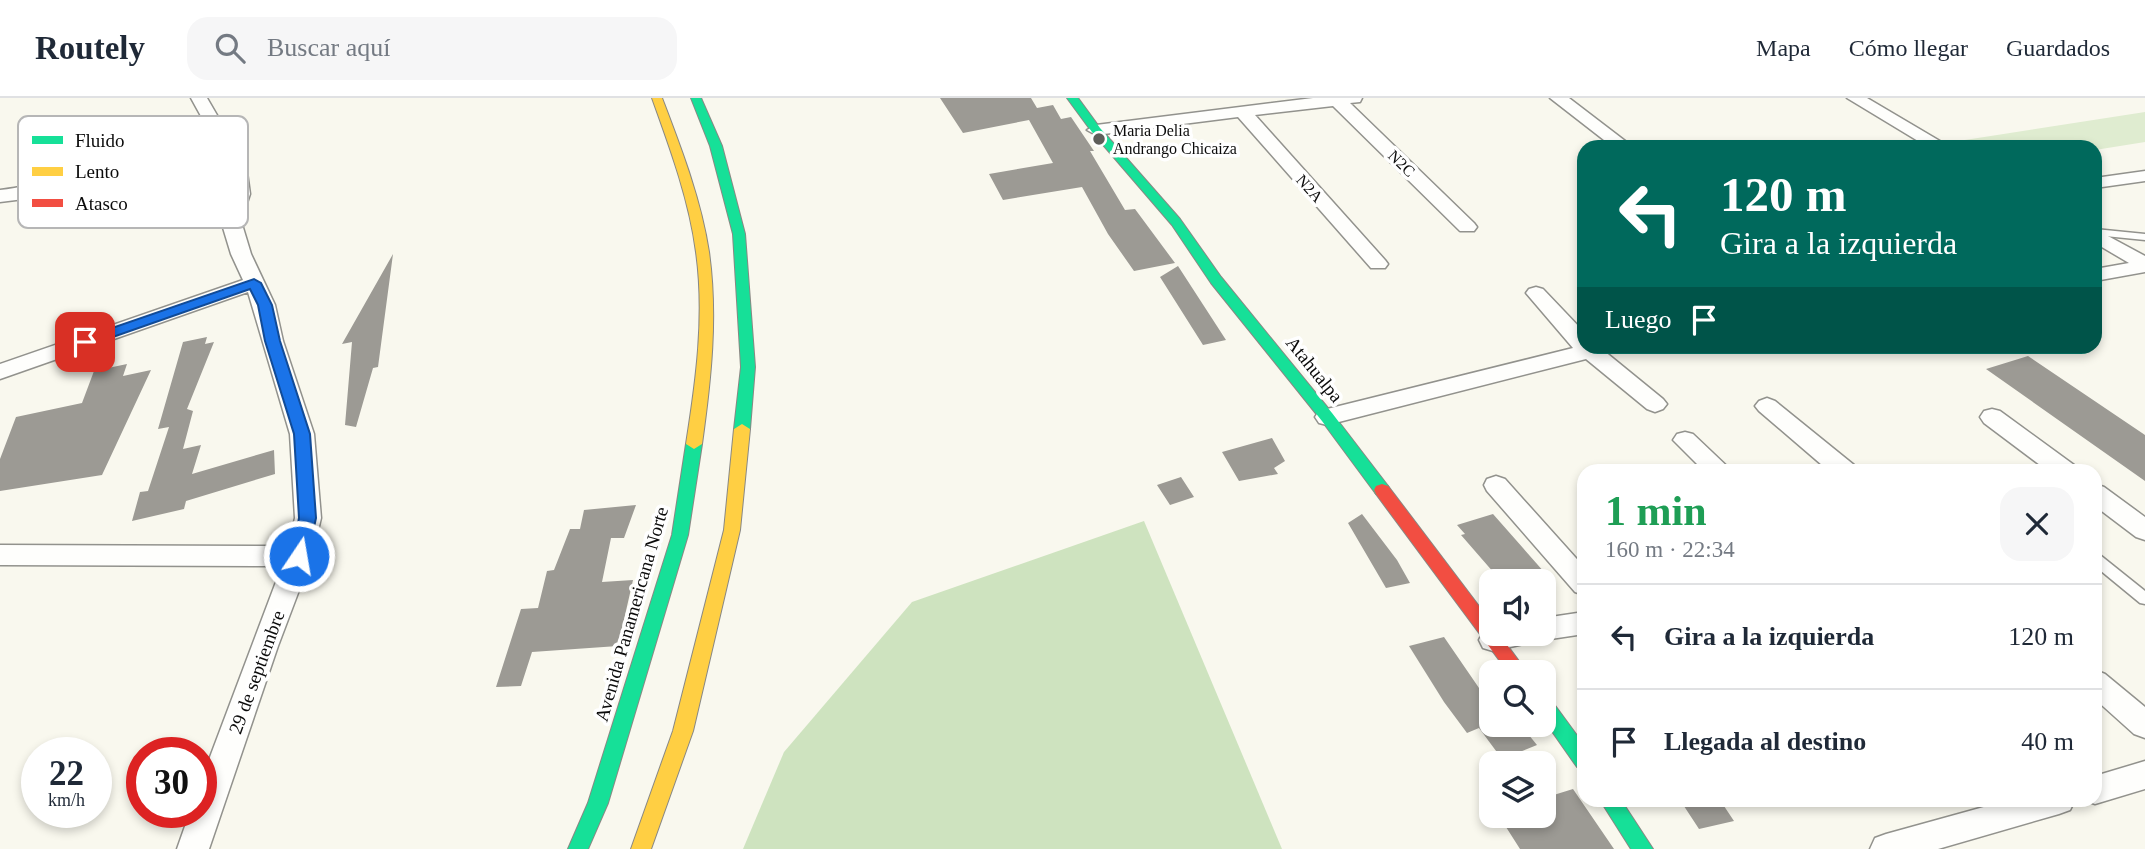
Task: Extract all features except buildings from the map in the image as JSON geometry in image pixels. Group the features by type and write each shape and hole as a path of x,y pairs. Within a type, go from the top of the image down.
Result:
{"main road":[{"name":"Avenida Panamericana Norte","path":"578,849 598,803 680,535 697,426 704,345 705,273 687,180 657,98"},
{"path":"641,849 682,731 732,530 748,367 739,234 716,146 696,98"},
{"name":"Atahualpa","path":"1073,98 1096,130 1176,222 1216,280 1327,417 1479,621"},
{"name":"Atahualpa","path":"1498,646 1509,660"},
{"path":"1556,722 1577,751"},
{"path":"1615,807 1643,849"}],"street":[{"name":"29 de septiembre","path":"199,98 208,116"},
{"path":"1558,98 1615,140"},
{"path":"1855,98 1929,140"},
{"path":"1096,130 1346,99"},
{"name":"N2C","path":"1346,99 1467,227"},
{"name":"N2A","path":"1242,111 1378,264"},
{"path":"2102,182 2145,176"},
{"path":"0,196 18,194"},
{"name":"29 de septiembre","path":"193,849 264,646 299,556 307,518 302,434 272,341 265,305 241,254 233,228"},
{"path":"2102,237 2145,265"},
{"path":"2102,274 2145,265"},
{"path":"0,372 254,283"},
{"path":"1536,293 1577,339"},
{"path":"1327,417 1577,350"},
{"path":"1593,354 1656,404"},
{"path":"1767,406 1837,464"},
{"path":"1992,417 2056,464"},
{"path":"1685,440 1712,464"},
{"path":"1496,485 1577,577"},
{"path":"2102,498 2145,530"},
{"path":"0,555 299,556"},
{"path":"1556,627 1577,624"},
{"path":"2102,688 2145,725"},
{"path":"2102,788 2145,775"},
{"path":"1886,849 2034,807"}],"lane":[{"path":"2102,234 2145,237"},
{"path":"2102,565 2145,599"}],"green space":[{"path":"2145,112 2145,142 2102,149 2102,140 1965,140"},
{"path":"1144,521 1282,849 743,849 784,752 912,602"}],"traffic: fast":[{"path":"696,98 716,146 739,234 748,367 742,429"},
{"path":"1072,98 1096,130 1176,222 1216,280 1327,417 1382,490"},
{"path":"578,849 598,803 680,535 694,444"},
{"path":"1556,722 1577,751"},
{"path":"1615,807 1643,849"}],"traffic: slow":[{"path":"657,98 693,206 705,273 706,336 694,444"},
{"path":"641,849 683,731 732,530 742,429"}],"traffic: jam":[{"path":"1382,490 1509,660"}],"place":[{"name":"Maria Delia Andrango Chicaiza","path":"1099,139"}],"route":[{"path":"85,342 254,283 265,305 272,341 302,434 307,518 299,556"}]}
